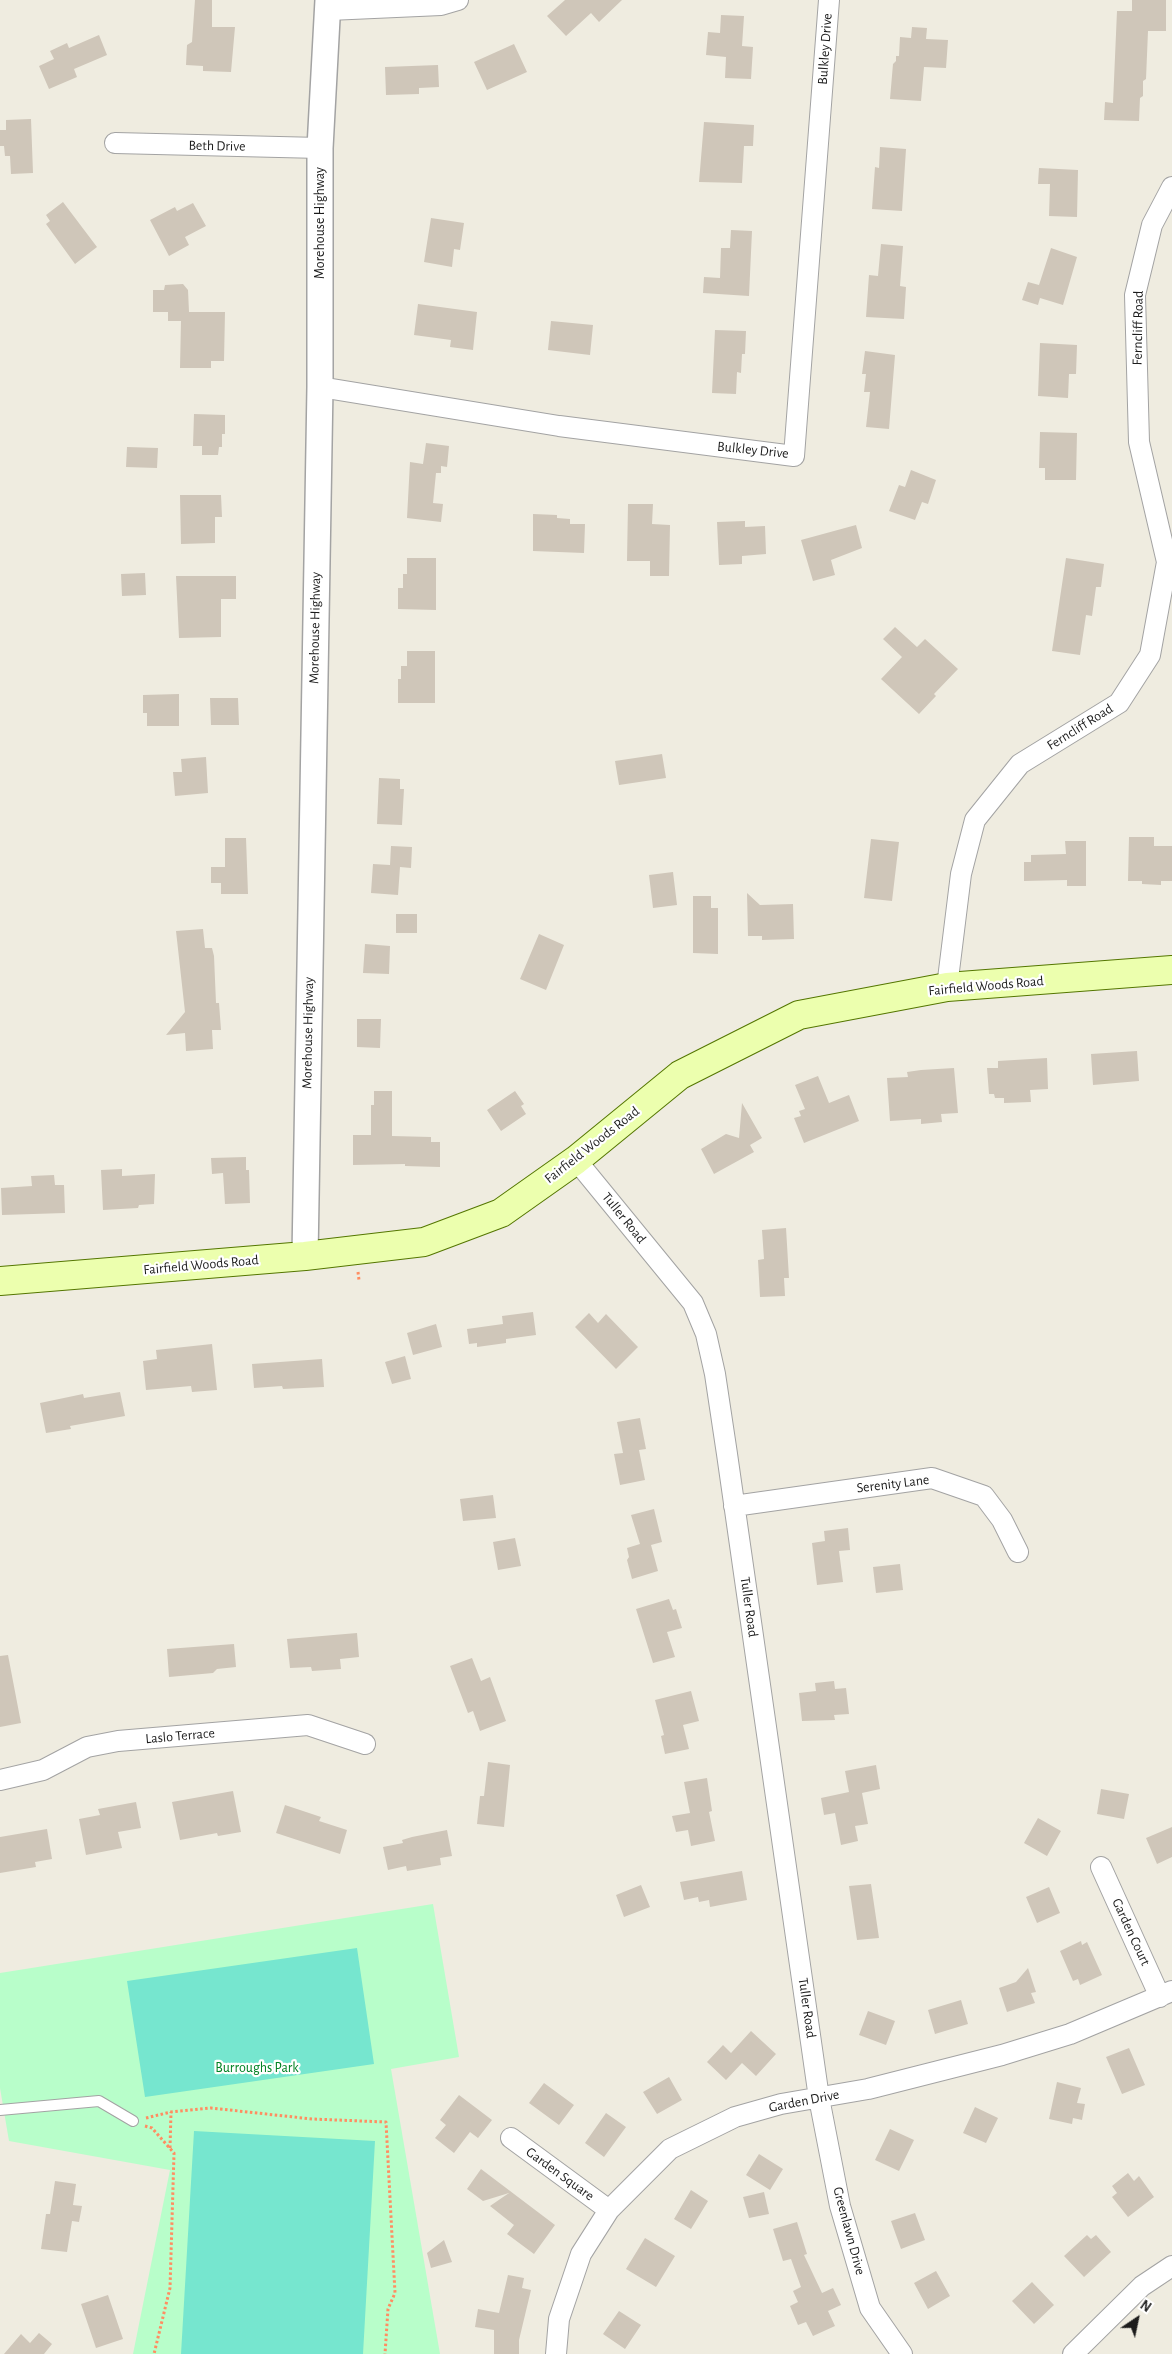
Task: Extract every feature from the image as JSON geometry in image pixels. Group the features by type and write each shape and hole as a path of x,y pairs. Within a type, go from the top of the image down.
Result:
{"main road":[{"name":"Fairfield Woods Road","path":"0,1281 305,1256 424,1242 501,1213 576,1160 680,1075 800,1015 947,987 1172,970"}],"street":[{"path":"329,5 441,5 458,0"},
{"name":"Bulkley Drive","path":"320,388 559,426 794,456 829,0"},
{"name":"Morehouse Highway","path":"305,1256 320,388 320,148 329,5"},
{"name":"Beth Drive","path":"115,143 320,148"},
{"name":"Ferncliff Road","path":"947,987 961,874 976,820 1020,764 1119,703 1150,655 1169,562 1139,442 1135,295 1152,225 1172,187"},
{"name":"Tuller Road","path":"576,1160 693,1303 706,1334 715,1374 819,2098"},
{"name":"Serenity Lane","path":"734,1506 932,1478 984,1496 1002,1520 1018,1552"},
{"name":"Laslo Terrace","path":"0,1780 43,1770 87,1747 118,1741 308,1726 365,1744"},
{"name":"Garden Court","path":"1101,1868 1166,1994"},
{"name":"Garden Drive","path":"556,2354 559,2319 581,2254 609,2210 670,2149 735,2117 781,2104 868,2089 1002,2055 1070,2034 1166,1994"},
{"name":"Greenlawn Drive","path":"819,2098 840,2206 870,2308 902,2354"},
{"name":"Garden Square","path":"511,2138 609,2210"},
{"path":"1073,2354 1142,2286 1172,2266"}],"lane":[{"path":"0,2110 99,2102 133,2121"}],"path":[{"path":"133,2121 171,2112 212,2108 312,2120 386,2122 395,2293 388,2309 385,2354"},
{"path":"170,2148 171,2112"},
{"path":"133,2121 152,2128 174,2153 170,2288 154,2354"}],"green space":[{"name":"Burroughs Park","path":"433,1904 459,2057 391,2069 440,2354 133,2354 170,2170 9,2141 0,2088 0,1973"},
{"path":"357,1948 374,2064 145,2097 127,1981"},
{"path":"194,2131 375,2141 363,2354 181,2354"}],"building":[{"path":"195,0 212,0 212,27 235,27 231,72 203,71 203,66 186,65 187,45 192,42"},
{"path":"565,0 622,0 599,22 591,13 566,36 547,16"},
{"path":"1132,0 1166,0 1166,31 1148,31 1146,79 1143,81 1143,96 1140,98 1139,121 1104,120 1105,102 1113,103 1117,11 1132,11"},
{"path":"721,15 744,16 742,46 753,47 751,79 725,78 726,57 706,55 708,32 720,33"},
{"path":"912,27 927,28 926,39 948,40 946,68 924,67 921,101 890,99 893,64 896,61 896,56 899,56 900,37 911,38"},
{"path":"99,35 107,55 74,69 77,77 49,89 39,66 54,59 50,51 67,43 69,48"},
{"path":"514,44 527,72 487,90 474,62"},
{"path":"438,65 439,87 419,88 419,94 386,95 385,67"},
{"path":"31,119 33,173 11,174 10,156 5,156 4,146 0,146 0,130 6,130 6,120"},
{"path":"704,122 754,125 753,146 744,146 742,183 699,182"},
{"path":"880,147 906,149 902,211 872,209 875,167 879,168"},
{"path":"1039,168 1078,170 1077,217 1049,216 1050,184 1038,184"},
{"path":"63,202 97,247 75,264 46,224 50,221 46,215"},
{"path":"193,203 206,226 185,237 189,245 169,256 150,220 175,207 177,211"},
{"path":"431,218 464,223 460,250 454,249 452,267 424,262"},
{"path":"731,230 752,231 749,296 703,293 704,277 720,278 721,248 730,248"},
{"path":"881,244 903,246 900,286 906,287 904,319 866,317 869,275 878,276"},
{"path":"1051,248 1077,257 1063,305 1040,298 1038,305 1022,300 1028,282 1039,285"},
{"path":"183,284 188,290 189,312 225,312 224,361 211,361 211,368 180,368 181,321 168,321 168,312 153,312 153,290 164,290 165,285"},
{"path":"418,304 477,312 473,350 450,347 451,340 414,335"},
{"path":"551,321 593,325 590,355 548,350"},
{"path":"715,330 746,331 745,354 742,354 741,373 737,372 736,394 712,393"},
{"path":"1040,343 1077,345 1076,374 1069,374 1068,398 1038,396"},
{"path":"865,351 895,355 889,429 866,427 870,392 864,392 866,374 862,374"},
{"path":"194,414 225,415 225,434 222,434 222,447 219,447 218,455 202,455 202,446 193,446"},
{"path":"1040,432 1077,433 1076,480 1045,480 1045,468 1039,468"},
{"path":"426,443 449,446 447,467 441,466 441,473 436,473 433,503 443,504 441,522 407,518 410,462 423,464"},
{"path":"127,447 158,448 157,468 126,467"},
{"path":"911,470 936,480 928,504 922,502 915,520 889,511 899,485 905,487"},
{"path":"180,495 221,495 222,517 215,517 215,543 181,544"},
{"path":"628,504 653,504 652,524 670,525 669,576 650,576 650,561 627,561"},
{"path":"533,514 557,515 557,518 570,519 570,524 585,524 584,553 533,551"},
{"path":"745,521 745,527 765,526 766,554 742,556 742,564 719,565 717,522"},
{"path":"856,525 862,548 831,560 835,575 813,581 801,540"},
{"path":"407,558 436,558 436,610 398,609 398,588 403,588 403,574 407,574"},
{"path":"1066,558 1104,564 1101,587 1096,587 1092,616 1086,615 1080,655 1052,651"},
{"path":"145,573 146,595 122,596 121,574"},
{"path":"176,576 236,576 236,599 221,599 221,637 179,638"},
{"path":"895,627 917,647 925,639 958,669 934,694 936,696 919,714 881,679 902,657 883,639"},
{"path":"407,651 435,651 435,703 398,703 398,679 401,679 401,666 407,666"},
{"path":"179,694 179,726 147,726 147,713 143,713 143,695"},
{"path":"210,698 238,698 239,725 211,725"},
{"path":"662,754 666,778 619,785 615,761"},
{"path":"206,757 208,793 175,796 173,772 182,772 181,759"},
{"path":"379,778 400,779 400,789 404,789 402,825 377,824"},
{"path":"1129,837 1154,837 1154,846 1172,846 1172,881 1161,881 1161,885 1142,884 1142,881 1128,881"},
{"path":"225,838 246,838 248,894 221,894 221,883 211,883 211,867 225,867"},
{"path":"871,839 899,842 892,901 864,898"},
{"path":"1065,841 1086,841 1086,886 1067,886 1067,880 1024,881 1024,862 1031,862 1031,855 1066,854"},
{"path":"391,846 412,847 411,868 400,867 398,895 371,893 373,864 390,865"},
{"path":"673,872 677,905 653,908 649,875"},
{"path":"747,893 760,905 793,904 794,939 762,940 762,936 748,936"},
{"path":"693,896 711,896 711,908 718,908 718,954 693,953"},
{"path":"396,914 417,914 417,933 396,933"},
{"path":"203,929 205,948 212,948 214,956 216,1003 219,1003 221,1030 212,1030 213,1049 186,1051 185,1033 166,1035 185,1012 176,931"},
{"path":"539,934 564,945 546,990 520,979"},
{"path":"365,944 390,946 389,974 363,973"},
{"path":"357,1019 381,1019 380,1048 357,1047"},
{"path":"1137,1051 1139,1081 1093,1085 1091,1054"},
{"path":"1047,1058 1048,1089 1030,1090 1031,1102 1004,1103 1004,1098 995,1098 994,1094 989,1094 987,1068 998,1068 998,1061"},
{"path":"954,1068 958,1113 941,1114 942,1122 921,1124 921,1119 890,1121 887,1078 908,1077 907,1072"},
{"path":"818,1076 829,1103 849,1095 859,1121 804,1143 794,1118 801,1116 799,1111 805,1109 795,1085"},
{"path":"374,1091 392,1091 392,1136 431,1137 431,1142 440,1142 440,1167 405,1166 405,1164 353,1165 353,1135 371,1135 371,1105 374,1105"},
{"path":"515,1091 524,1104 521,1106 526,1114 501,1131 487,1110"},
{"path":"742,1103 762,1138 750,1145 754,1152 714,1174 701,1149 726,1134 739,1138"},
{"path":"246,1157 246,1170 249,1170 250,1203 225,1204 223,1173 212,1174 211,1158"},
{"path":"122,1169 122,1176 155,1174 154,1204 139,1205 138,1208 103,1210 101,1170"},
{"path":"54,1175 55,1185 64,1185 65,1213 2,1215 1,1188 32,1186 31,1176"},
{"path":"786,1228 789,1278 784,1278 785,1296 760,1297 758,1260 764,1259 762,1230"},
{"path":"533,1312 536,1335 506,1339 506,1343 477,1347 477,1343 469,1344 467,1329 503,1324 502,1316"},
{"path":"589,1313 598,1323 606,1314 638,1347 616,1369 575,1327"},
{"path":"436,1324 442,1347 413,1355 407,1333"},
{"path":"212,1344 217,1390 192,1392 191,1386 146,1390 143,1361 157,1359 156,1350"},
{"path":"405,1356 411,1379 392,1384 385,1362"},
{"path":"322,1359 324,1387 283,1389 282,1386 254,1388 252,1364"},
{"path":"120,1392 125,1416 70,1426 71,1429 46,1433 40,1403 83,1394 84,1398"},
{"path":"640,1418 646,1449 639,1450 645,1480 620,1485 614,1454 623,1453 617,1422"},
{"path":"493,1495 496,1518 463,1521 460,1499"},
{"path":"654,1509 662,1542 651,1545 658,1571 632,1579 627,1560 629,1557 627,1548 640,1544 631,1515"},
{"path":"848,1528 850,1550 839,1551 843,1582 817,1585 812,1543 825,1541 824,1531"},
{"path":"515,1538 521,1566 498,1570 493,1542"},
{"path":"900,1564 903,1590 876,1593 873,1567"},
{"path":"669,1599 673,1610 676,1609 682,1628 667,1632 675,1657 653,1663 636,1609"},
{"path":"357,1633 359,1657 340,1659 341,1669 312,1671 311,1667 290,1668 287,1639"},
{"path":"234,1644 236,1667 217,1669 213,1673 169,1677 167,1649"},
{"path":"8,1655 21,1723 0,1727 0,1656"},
{"path":"472,1658 481,1681 490,1677 506,1721 480,1731 473,1711 468,1713 450,1666"},
{"path":"834,1681 835,1689 846,1688 849,1714 834,1715 835,1720 802,1721 799,1693 816,1691 815,1683"},
{"path":"691,1691 699,1721 683,1725 689,1749 665,1754 661,1736 664,1735 655,1700"},
{"path":"488,1762 510,1765 504,1827 477,1824 480,1796 484,1796"},
{"path":"876,1765 880,1789 862,1793 868,1824 855,1826 858,1841 841,1845 835,1813 824,1815 821,1798 849,1792 845,1771"},
{"path":"707,1778 712,1811 709,1812 715,1841 691,1846 688,1830 676,1832 672,1816 690,1813 684,1782"},
{"path":"1101,1789 1129,1794 1124,1819 1097,1814"},
{"path":"233,1791 241,1832 218,1836 217,1833 180,1840 172,1802"},
{"path":"136,1802 141,1828 118,1832 122,1848 86,1855 79,1819 100,1815 98,1809"},
{"path":"285,1805 321,1817 319,1821 347,1830 340,1854 276,1833"},
{"path":"1038,1818 1061,1831 1047,1856 1024,1843"},
{"path":"1172,1827 1172,1857 1157,1864 1146,1838"},
{"path":"47,1829 52,1859 35,1862 36,1867 0,1873 0,1837"},
{"path":"447,1830 452,1856 440,1858 441,1865 407,1871 406,1866 388,1870 383,1847 403,1843 402,1840 412,1837"},
{"path":"742,1871 747,1900 710,1907 709,1900 699,1902 698,1897 684,1900 680,1882"},
{"path":"871,1884 879,1938 857,1940 849,1886"},
{"path":"641,1885 650,1907 624,1917 616,1895"},
{"path":"1049,1887 1060,1913 1037,1923 1026,1897"},
{"path":"1081,1941 1082,1945 1087,1942 1102,1975 1080,1985 1078,1979 1073,1981 1060,1951"},
{"path":"1028,1968 1036,1992 1031,1993 1035,2003 1007,2012 999,1988 1016,1982"},
{"path":"961,2000 968,2024 935,2034 928,2010"},
{"path":"868,2011 895,2021 886,2045 859,2035"},
{"path":"751,2031 776,2054 756,2076 742,2063 726,2080 707,2062 723,2045 731,2053"},
{"path":"1129,2048 1145,2085 1122,2094 1106,2057"},
{"path":"669,2077 682,2100 657,2114 643,2092"},
{"path":"1057,2082 1081,2088 1077,2103 1085,2104 1082,2120 1073,2118 1072,2124 1049,2119"},
{"path":"544,2083 574,2105 559,2125 529,2103"},
{"path":"459,2095 492,2120 478,2138 470,2132 454,2153 435,2138 446,2125 440,2120"},
{"path":"975,2107 998,2118 986,2143 963,2133"},
{"path":"606,2113 626,2127 604,2157 585,2143"},
{"path":"890,2129 914,2140 899,2171 875,2160"},
{"path":"759,2154 783,2169 770,2190 746,2175"},
{"path":"481,2169 555,2225 534,2254 507,2234 514,2225 490,2206 509,2193 483,2201 467,2189"},
{"path":"1128,2173 1134,2181 1139,2176 1154,2197 1128,2217 1112,2197 1117,2193 1112,2186"},
{"path":"55,2181 76,2184 73,2205 82,2206 79,2222 72,2221 67,2252 41,2249 46,2214 50,2214"},
{"path":"691,2190 708,2201 691,2229 674,2219"},
{"path":"764,2192 769,2214 749,2218 743,2197"},
{"path":"915,2213 925,2240 901,2249 891,2221"},
{"path":"797,2222 807,2254 804,2255 822,2293 833,2288 841,2305 828,2311 835,2326 813,2336 806,2322 798,2325 790,2306 798,2302 793,2291 801,2287 791,2259 783,2261 773,2229"},
{"path":"1087,2235 1091,2239 1096,2235 1111,2252 1084,2277 1064,2256"},
{"path":"645,2238 675,2256 656,2287 626,2269"},
{"path":"444,2240 452,2262 431,2268 427,2253"},
{"path":"936,2271 950,2296 928,2309 914,2283"},
{"path":"508,2275 524,2278 522,2288 531,2290 519,2340 519,2354 494,2354 494,2330 475,2327 478,2309 499,2313"},
{"path":"1032,2282 1054,2305 1034,2324 1012,2301"},
{"path":"108,2295 123,2339 96,2348 81,2304"},
{"path":"619,2311 641,2325 625,2349 603,2334"},
{"path":"39,2333 52,2344 44,2354 4,2354 21,2334 30,2343"}]}
